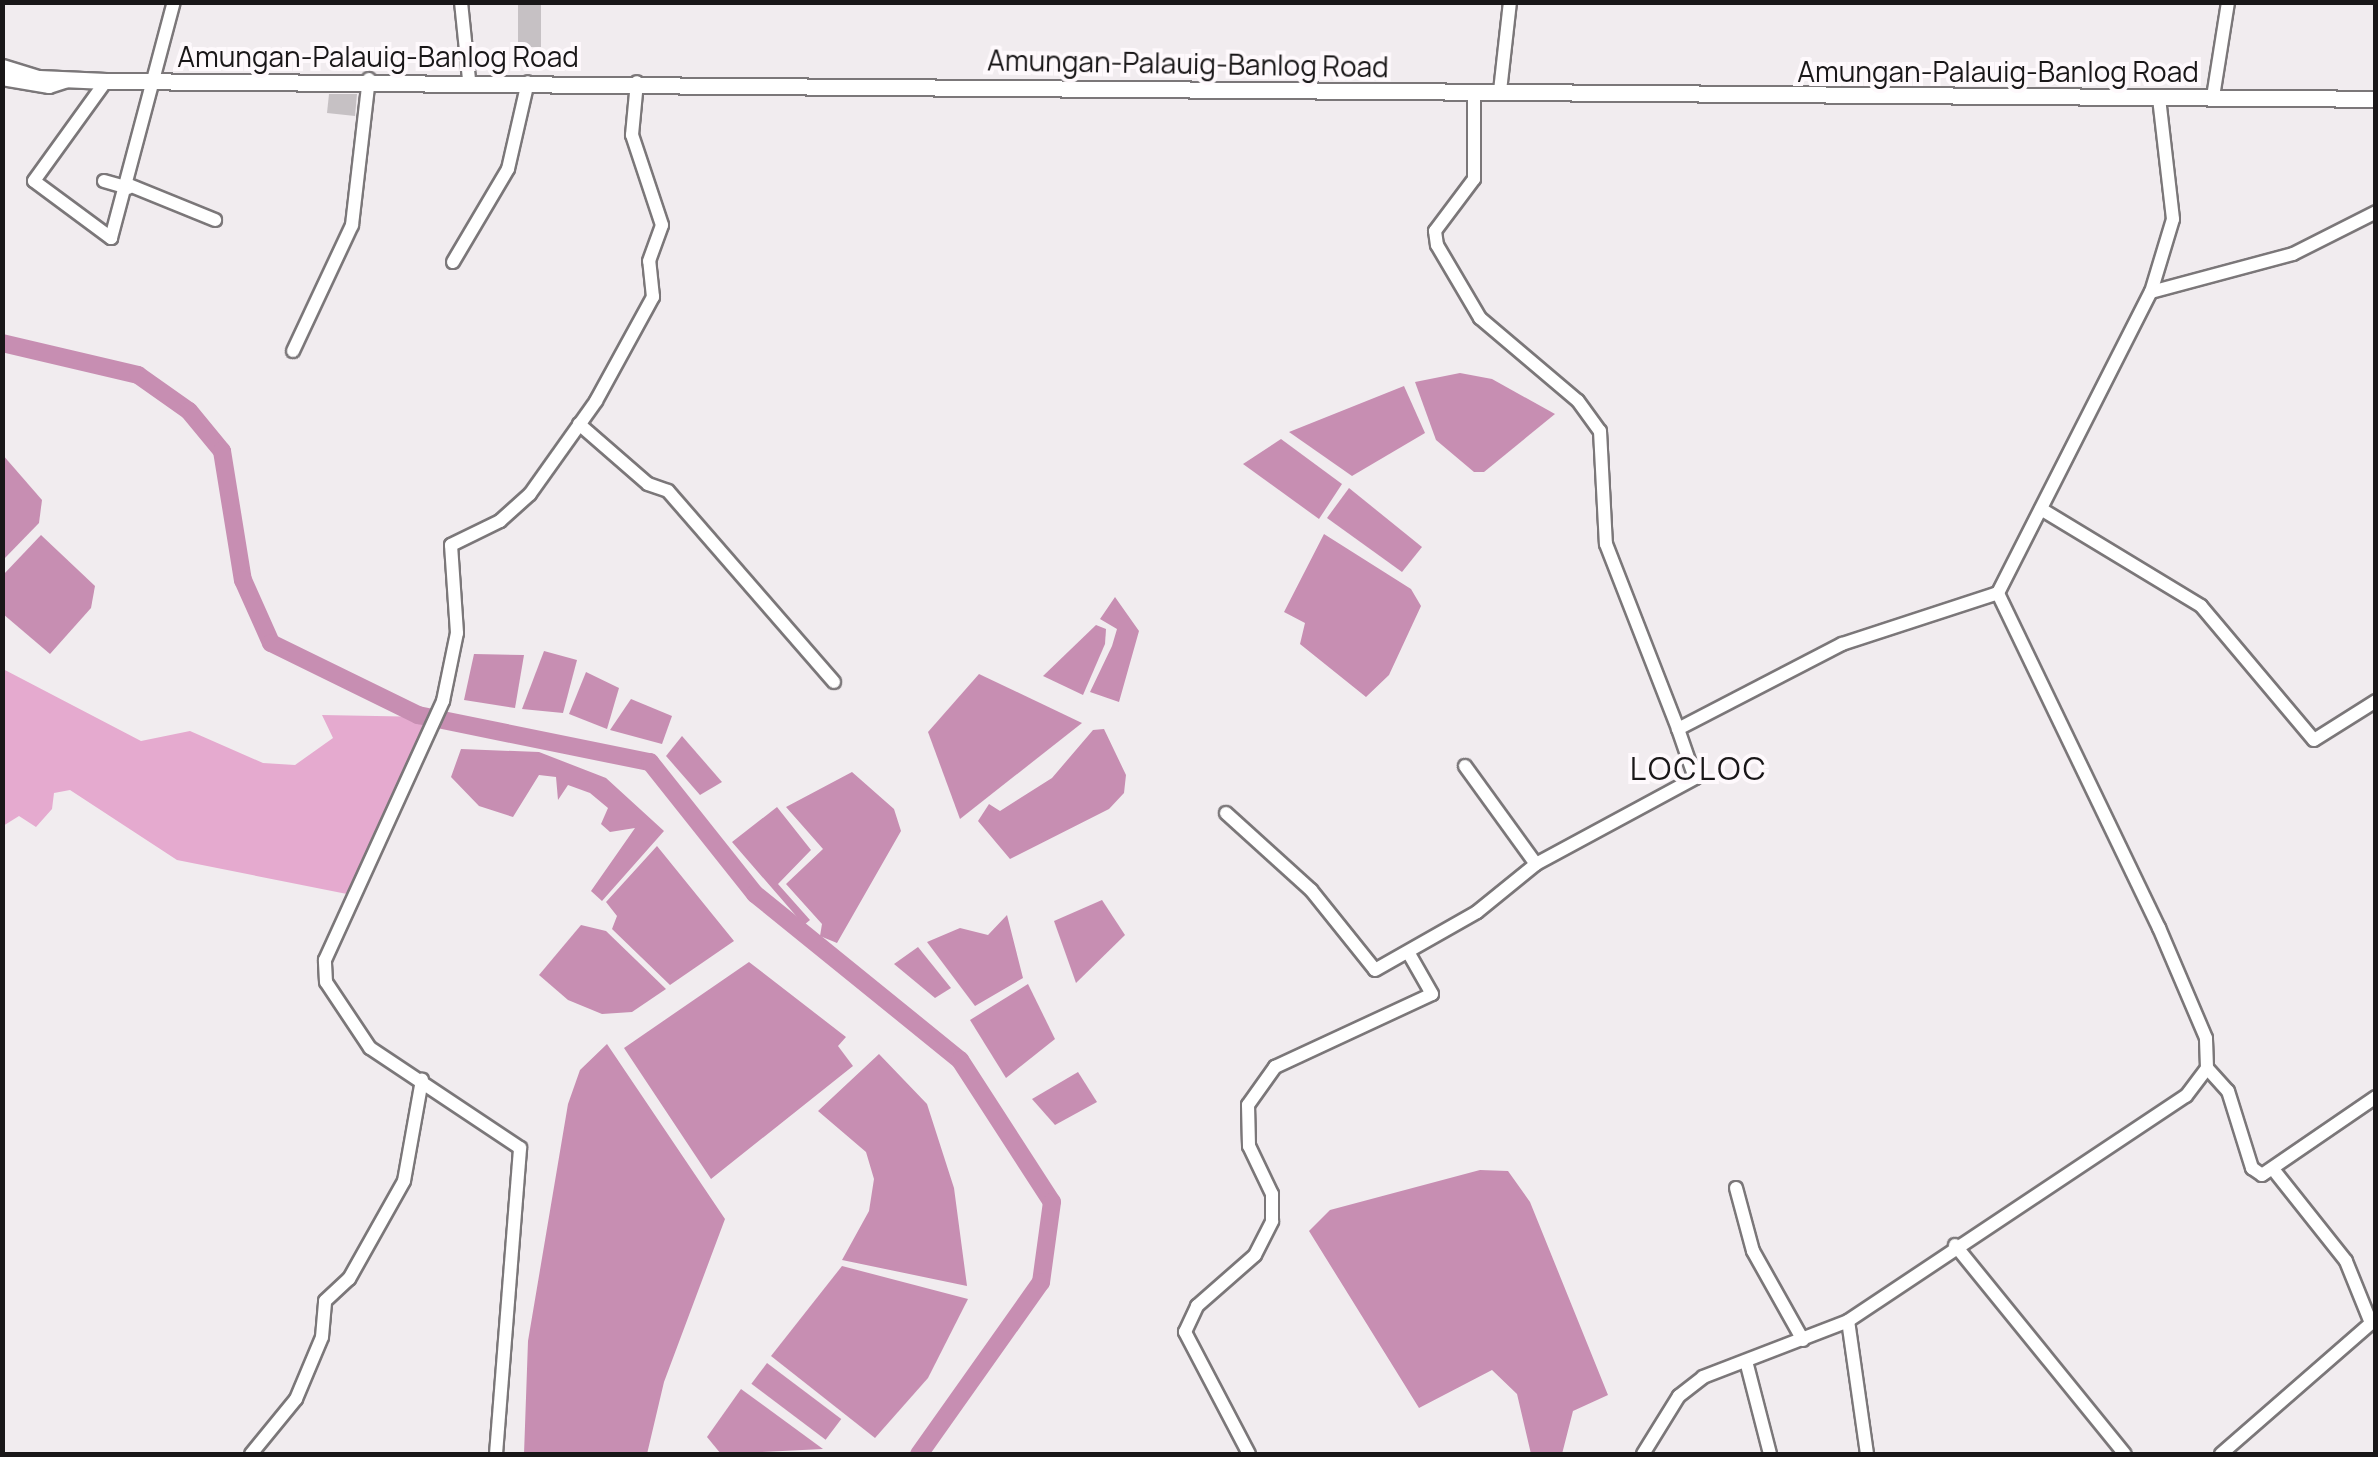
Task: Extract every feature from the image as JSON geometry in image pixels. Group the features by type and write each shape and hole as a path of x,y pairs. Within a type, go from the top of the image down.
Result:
{"main road":[{"name":"Amungan-Palauig-Banlog Road","path":"2,67 70,80 106,81 369,79 2376,99"}],"street":[{"path":"106,81 34,180 111,238 157,80 174,2"},
{"path":"461,2 468,80"},
{"path":"1500,91 1510,2"},
{"path":"2213,97 2228,2"},
{"path":"2,79 49,87 70,80"},
{"path":"293,351 352,226 369,79"},
{"path":"454,262 508,169 528,82"},
{"path":"496,1454 520,1148 422,1080 388,1064 347,1020 326,982 325,960 443,701 458,633 451,545 500,522 530,494 579,424 653,297 650,260 662,225 632,135 637,82"},
{"path":"1226,813 1312,890 1376,970 1477,912 1536,864 1695,778 1606,544 1600,431 1578,400 1507,345 1437,245 1435,230 1474,178 1474,91"},
{"path":"1678,729 1842,644 1998,594 2151,292 2173,219 2159,98"},
{"path":"104,181 128,186 215,220"},
{"path":"2151,292 2292,254 2376,212"},
{"path":"579,424 648,484 668,491 834,682"},
{"path":"2041,509 2201,606 2314,740 2376,700"},
{"path":"1642,1454 1679,1396 1746,1361 1848,1321 1955,1245 2186,1096 2206,1068 2206,1038 2159,928 1998,594"},
{"path":"1464,766 1536,864"},
{"path":"1248,1454 1185,1332 1197,1306 1255,1256 1272,1221 1272,1194 1249,1146 1248,1105 1275,1067 1432,994 1408,952"},
{"path":"2206,1068 2228,1091 2252,1168 2276,1173 2346,1261 2372,1322 2221,1454"},
{"path":"251,1454 296,1399 322,1337 325,1301 348,1279 404,1181 422,1080"},
{"path":"2276,1173 2376,1098"},
{"path":"1736,1188 1754,1251 1803,1340"},
{"path":"1955,1245 2125,1454"},
{"path":"1848,1321 1868,1454"},
{"path":"1746,1361 1770,1454"}],"shaded area":[{"path":"1460,373 1492,379 1555,414 1484,472 1474,472 1436,440 1415,382"},
{"path":"1404,386 1425,433 1352,476 1289,432"},
{"path":"1281,439 1342,484 1319,519 1243,464"},
{"path":"2,454 42,500 39,523 3,560"},
{"path":"1349,488 1422,547 1402,572 1327,518"},
{"path":"1324,534 1411,589 1421,606 1389,675 1366,697 1300,644 1305,623 1284,612"},
{"path":"41,535 95,586 91,608 50,654 3,614 3,575"},
{"path":"1115,597 1139,631 1119,702 1090,692 1117,629 1100,619"},
{"path":"1096,625 1106,629 1105,644 1083,695 1043,676"},
{"path":"544,651 577,660 563,713 522,709"},
{"path":"474,654 524,655 515,708 464,700"},
{"path":"3,669 141,741 190,731 263,763 295,765 333,738 322,715 430,717 352,895 177,860 70,790 54,793 52,809 36,827 19,816 3,826"},
{"path":"586,672 619,688 607,729 569,714"},
{"path":"979,674 1082,723 960,819 928,732"},
{"path":"631,699 672,716 662,744 610,730"},
{"path":"1104,729 1126,775 1124,793 1109,809 1010,859 978,821 989,804 1000,811 1052,778 1093,730"},
{"path":"682,736 722,782 700,795 666,756"},
{"path":"461,749 539,752 606,778 664,831 602,901 591,891 635,828 610,832 601,824 608,808 590,793 568,785 558,800 556,777 539,775 513,817 479,806 451,777"},
{"path":"852,772 894,809 901,831 837,943 820,936 822,924 786,884 823,849 786,807"},
{"path":"777,807 811,850 778,884 810,920 804,925 732,842"},
{"path":"657,846 734,941 670,985 612,929 617,916 606,902"},
{"path":"1102,900 1125,935 1076,983 1054,921"},
{"path":"1007,915 1023,978 975,1006 927,942 960,928 988,935"},
{"path":"581,925 606,931 666,989 632,1012 602,1014 568,1000 539,975"},
{"path":"918,947 951,988 935,998 894,964"},
{"path":"749,962 846,1037 838,1046 853,1066 711,1179 624,1048"},
{"path":"1028,984 1055,1039 1006,1078 970,1020"},
{"path":"607,1044 725,1219 664,1382 647,1454 524,1454 528,1341 568,1104 580,1070"},
{"path":"879,1054 927,1104 954,1188 967,1286 842,1260 869,1211 874,1179 866,1152 818,1111"},
{"path":"1078,1072 1097,1102 1055,1125 1032,1099"},
{"path":"1480,1170 1508,1171 1530,1202 1608,1395 1573,1411 1562,1454 1531,1454 1517,1394 1492,1370 1419,1408 1309,1231 1330,1210"},
{"path":"842,1266 968,1299 928,1378 875,1438 771,1356"},
{"path":"767,1363 841,1419 826,1440 751,1384"},
{"path":"741,1389 823,1449 721,1454 707,1437"}],"building":[{"path":"518,4 541,4 541,47 518,47"},
{"path":"329,94 357,94 355,116 327,113"}],"waterway":[{"path":"2,343 138,375 189,411 222,451 243,580 271,643 418,715 650,762 755,894 960,1060 1052,1202 1041,1282 919,1454"}],"district":[{"name":"LOCLOC","path":"1699,768"}]}
